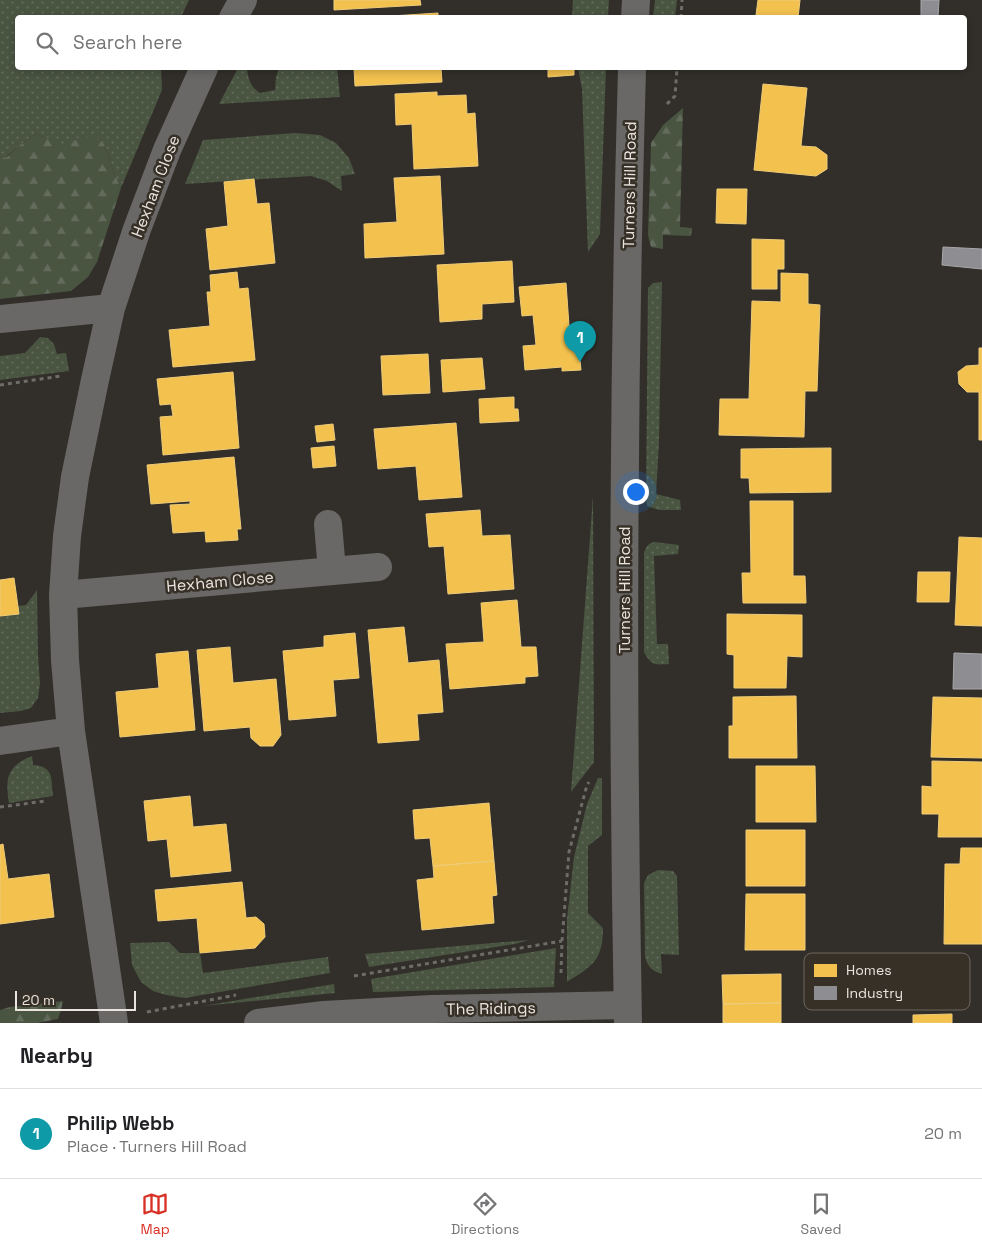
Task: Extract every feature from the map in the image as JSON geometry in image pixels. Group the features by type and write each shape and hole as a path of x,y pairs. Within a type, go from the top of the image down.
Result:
{"street":[{"path":"235,15 243,0"},
{"path":"635,15 636,0"},
{"name":"Hexham Close","path":"114,1023 71,731 65,660 63,596 67,536 75,477 111,308 137,229 167,150 203,70"},
{"name":"Turners Hill Road","path":"628,1014 624,743 625,463 628,205 632,70"},
{"path":"0,320 111,308"},
{"path":"328,524 332,571"},
{"name":"Hexham Close","path":"63,596 378,567"},
{"path":"0,741 71,731"},
{"name":"The Ridings","path":"258,1023 432,1009 560,1006 628,1014"}],"path":[{"path":"681,15 682,0"},
{"path":"0,384 65,375 95,380"},
{"path":"560,1006 562,941 569,852 587,786 602,762 624,743"},
{"path":"0,807 81,796"}],"green space":[{"path":"0,0 189,0 182,15 15,15 15,70 161,70 162,90 121,188 105,146 79,138 65,146 36,134 6,157 0,158"},
{"path":"573,0 609,0 608,15 572,15"},
{"path":"655,0 677,0 675,15 653,15"},
{"path":"237,70 247,70 250,82 260,93 275,90 278,70 337,70 340,97 219,104"},
{"path":"578,70 606,70 600,234 588,252 582,89"},
{"path":"683,108 680,227 692,228 691,236 663,235 663,249 651,247 648,235 651,143 663,125"},
{"path":"295,133 320,135 336,143 349,158 355,174 341,176 342,191 327,181 311,176 185,184 203,140"},
{"path":"36,134 65,145 79,138 97,136 105,146 121,188 97,262 88,277 71,291 0,299 0,158 7,157"},
{"path":"662,282 659,442 656,494 680,500 681,510 659,510 647,506 646,498 648,288 653,283"},
{"path":"40,337 48,338 54,344 57,354 66,353 69,371 0,380 0,356 25,353"},
{"path":"593,496 594,762 571,792"},
{"path":"655,542 679,545 678,554 654,556 657,644 668,644 669,664 654,663 649,660 644,652 644,552 648,545"},
{"path":"37,590 40,683 38,698 31,708 0,713 0,616 19,614 18,606 26,605"},
{"path":"32,756 33,765 45,768 50,774 53,796 9,803 7,787 10,774 17,764"},
{"path":"598,778 602,778 602,835 588,846 588,913 603,928 601,948 589,967 567,982 567,919 574,857 587,804"},
{"path":"658,870 673,871 677,876 679,955 661,954 662,974 651,968 645,957 644,883 648,875"},
{"path":"529,940 515,944 369,967 365,954"},
{"path":"169,942 180,953 200,953 203,973 328,957 330,973 185,998 166,995 153,991 141,982 132,965 130,943"},
{"path":"556,948 554,987 373,992 371,979"},
{"path":"334,984 335,993 203,1006"},
{"path":"63,1001 58,1019 37,1023 0,1023 0,1010 10,1007"}],"building: Homes":[{"path":"334,0 420,0 421,5 334,10"},
{"path":"758,0 800,0 798,15 756,15"},
{"path":"438,13 438,15 407,15"},
{"path":"354,70 441,70 442,82 355,86"},
{"path":"548,70 574,70 574,75 548,77"},
{"path":"763,84 807,88 801,146 816,147 827,155 827,169 816,176 754,170"},
{"path":"437,92 437,96 466,95 467,114 475,113 478,166 414,169 412,124 396,125 395,94"},
{"path":"440,176 444,254 365,258 364,224 397,222 394,178"},
{"path":"254,179 257,204 269,203 275,263 210,270 206,229 228,226 224,182"},
{"path":"717,189 747,189 746,224 716,223"},
{"path":"752,239 784,240 784,269 777,269 777,289 752,289"},
{"path":"512,261 514,302 482,304 482,319 440,322 437,265"},
{"path":"237,272 239,289 248,288 255,360 173,367 169,330 210,326 207,292 211,292 210,275"},
{"path":"781,273 808,274 808,304 820,305 817,391 805,391 804,437 719,435 720,399 749,399 752,301 781,302"},
{"path":"566,283 570,340 578,340 581,370 562,371 562,367 525,370 523,346 536,345 533,315 522,316 519,287"},
{"path":"979,348 982,348 982,440 979,440 979,392 967,392 959,384 958,372 966,366 979,365"},
{"path":"428,354 430,393 383,395 381,356"},
{"path":"482,358 485,389 443,392 441,360"},
{"path":"233,372 239,448 163,455 160,417 173,416 171,404 160,405 157,379"},
{"path":"514,397 514,409 518,409 519,421 480,423 479,399"},
{"path":"456,423 462,497 419,500 416,466 378,469 374,429"},
{"path":"333,424 335,440 317,442 315,426"},
{"path":"334,446 336,466 313,468 311,448"},
{"path":"831,448 831,492 750,493 749,478 741,478 741,449"},
{"path":"234,457 241,529 237,529 238,540 206,542 205,531 173,533 170,505 190,504 190,501 151,504 147,465"},
{"path":"750,501 793,501 793,576 805,576 806,603 743,603 742,573 751,573"},
{"path":"480,510 482,536 510,535 514,589 448,594 444,546 429,547 426,514"},
{"path":"959,537 982,538 982,626 955,625"},
{"path":"918,572 950,572 949,602 917,602"},
{"path":"14,578 19,614 0,616 0,580"},
{"path":"517,600 521,647 536,647 538,676 525,677 525,683 450,689 446,644 484,642 481,603"},
{"path":"727,614 802,615 802,657 787,656 786,688 734,688 734,655 727,654"},
{"path":"404,627 408,663 439,660 443,712 417,714 419,740 378,743 368,630"},
{"path":"355,633 359,678 333,680 336,716 289,720 283,651 324,647 324,636"},
{"path":"230,647 233,683 276,679 281,735 273,746 260,746 251,738 250,727 204,731 197,650"},
{"path":"188,651 195,730 120,737 116,692 159,688 156,654"},
{"path":"796,696 797,758 729,758 729,726 733,726 733,697"},
{"path":"933,697 982,698 982,758 931,757"},
{"path":"932,761 982,762 982,837 938,837 939,814 922,814 922,786 932,787"},
{"path":"756,766 815,766 816,822 756,822"},
{"path":"190,796 193,827 226,824 231,871 171,877 167,839 148,841 144,801"},
{"path":"489,803 494,861 433,866 430,838 415,839 413,810"},
{"path":"746,830 805,830 805,886 746,886"},
{"path":"3,844 8,879 49,874 54,917 0,924 0,845"},
{"path":"961,848 982,848 982,944 944,944 945,864 960,864"},
{"path":"494,861 497,895 492,896 494,923 422,930 417,880 434,878 433,866"},
{"path":"242,882 246,918 256,917 264,924 265,937 255,948 200,953 197,918 158,921 155,890"},
{"path":"746,894 805,894 805,950 745,950"},
{"path":"781,974 781,1003 723,1004 722,975"},
{"path":"781,1003 781,1023 723,1023 723,1004"},
{"path":"952,1014 952,1023 913,1023 913,1015"}],"building: Industry":[{"path":"921,0 939,0 938,15 921,15"},
{"path":"943,247 982,249 982,269 942,265"},
{"path":"954,653 982,654 982,689 953,689"}],"place":[{"name":"Philip Webb","path":"580,362"}]}
